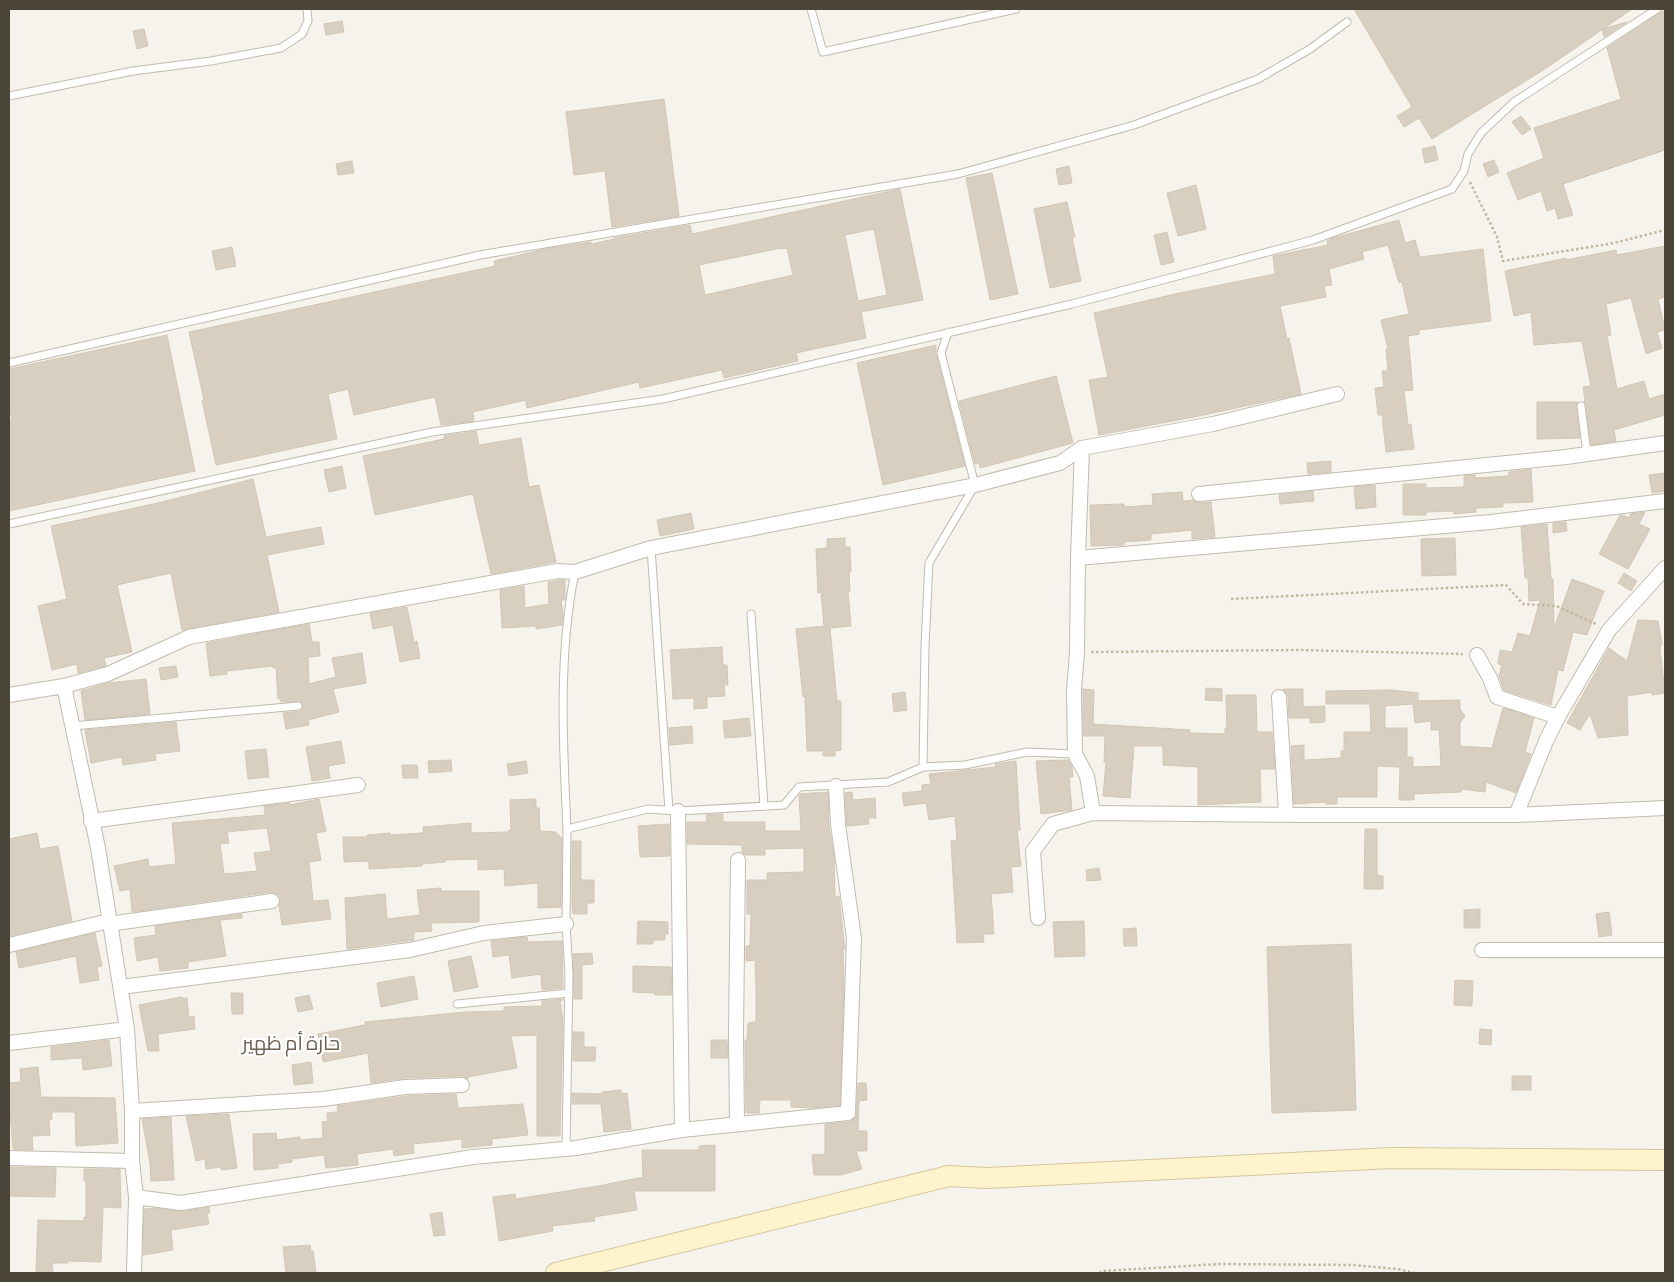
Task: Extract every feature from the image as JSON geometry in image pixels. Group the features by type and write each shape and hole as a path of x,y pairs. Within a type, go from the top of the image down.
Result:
{"street":[{"path":"9,694 64,686 108,674 189,637 557,571 575,572 651,548 975,485 1060,463 1082,448 1213,424 1337,394"},
{"path":"1199,494 1587,454 1665,443"},
{"path":"1082,448 1077,652 1074,690 1075,754 1087,776 1093,813"},
{"path":"1078,558 1491,522 1665,501"},
{"path":"1516,815 1558,716 1608,630 1665,568"},
{"path":"1477,654 1490,678 1497,697 1558,716"},
{"path":"64,686 98,848 127,1029 132,1111 132,1161 136,1197 134,1273"},
{"path":"1279,697 1286,814"},
{"path":"92,822 358,785"},
{"path":"136,1197 181,1203 473,1157 566,1149 682,1130 848,1113 854,938 838,824 836,786"},
{"path":"1038,918 1033,851 1053,824 1093,813 1516,815 1665,808"},
{"path":"674,810 682,1130"},
{"path":"737,1124 738,860"},
{"path":"9,946 109,922 272,901"},
{"path":"121,987 410,950 484,933 566,924"},
{"path":"1482,950 1665,950"},
{"path":"9,1043 127,1029"},
{"path":"132,1111 323,1100 405,1088 462,1085"},
{"path":"9,1158 132,1161"},
{"path":"556,1273 949,1176 986,1178 1392,1158 1665,1160"}],"lane":[{"path":"9,96 133,71 211,61 281,48 302,34 308,21 307,9"},
{"path":"811,9 823,52 1016,9"},
{"path":"9,524 432,432 663,400 1072,304 1313,240 1452,189 1464,171 1468,154 1481,133 1514,102 1657,9"},
{"path":"9,363 480,255 958,174 1134,125 1258,79 1310,49 1347,22"},
{"path":"923,767 925,645 929,563 975,485 941,353 948,332"},
{"path":"1581,406 1587,454"},
{"path":"651,548 674,810"},
{"path":"566,1149 569,993 566,924 567,829 563,761 568,606 575,572"},
{"path":"751,614 764,806"},
{"path":"71,726 298,706"},
{"path":"567,829 648,809 674,810 784,805 799,786 836,786 888,782 923,767 965,765 1027,752 1075,754"},
{"path":"457,1004 569,993"}],"path":[{"path":"1464,171 1497,236 1503,261 1614,243 1665,230"},
{"path":"1232,599 1506,585 1523,604 1556,606 1608,630"},
{"path":"1077,652 1299,650 1477,654"},
{"path":"1099,1273 1103,1271 1229,1264 1353,1265 1397,1269 1415,1273"}],"building":[{"path":"1354,9 1632,9 1545,69 1432,139 1419,118 1404,127 1397,116 1412,107"},
{"path":"1665,11 1665,150 1563,184 1573,215 1558,219 1555,208 1547,211 1541,191 1518,200 1507,173 1544,158 1534,128 1621,99 1607,48"},
{"path":"342,21 344,32 326,35 324,24"},
{"path":"1627,22 1604,37 1602,29"},
{"path":"144,29 148,46 137,49 133,31"},
{"path":"664,99 679,216 612,227 605,171 574,175 566,112"},
{"path":"1521,116 1531,129 1522,135 1512,122"},
{"path":"1435,146 1438,160 1425,163 1422,149"},
{"path":"1494,160 1499,172 1488,177 1483,164"},
{"path":"352,161 354,173 338,175 336,164"},
{"path":"1069,166 1072,183 1059,185 1056,169"},
{"path":"992,173 1018,294 990,300 966,178"},
{"path":"1196,185 1206,229 1178,236 1167,193"},
{"path":"900,189 923,300 861,312 866,338 796,353 798,361 724,378 722,370 640,388 639,382 527,408 526,400 473,412 474,421 441,425 435,397 354,415 348,389 328,394 337,439 216,465 189,332 495,266 494,261 545,249 591,242 592,244 614,238 690,225 692,234","holes":["874,229 887,295 858,301 845,235","787,248 793,275 705,295 699,265"]},
{"path":"1067,202 1075,237 1072,237 1081,281 1050,288 1034,209"},
{"path":"1399,220 1405,243 1415,240 1420,257 1483,249 1491,321 1419,330 1419,334 1408,336 1413,390 1404,391 1408,425 1411,424 1414,449 1386,452 1382,415 1378,415 1375,388 1384,387 1382,371 1388,371 1386,349 1388,349 1381,320 1409,314 1402,282 1399,283 1388,245 1362,252 1364,259 1329,269 1332,285 1324,286 1326,297 1280,306 1301,394 1099,435 1089,380 1108,377 1094,313 1175,294 1275,274 1273,256 1328,245 1327,241 1333,238"},
{"path":"1167,232 1174,262 1161,265 1154,235"},
{"path":"1665,246 1665,297 1658,299 1665,330 1657,332 1662,348 1646,354 1631,298 1606,304 1611,335 1607,336 1617,389 1644,381 1649,399 1665,394 1665,415 1614,430 1616,441 1591,445 1583,387 1591,386 1582,341 1534,345 1531,312 1514,316 1505,271 1616,250 1617,255"},
{"path":"232,247 236,266 216,270 212,251"},
{"path":"167,335 195,471 9,511 9,420 12,420 9,407 9,369"},
{"path":"936,345 936,354 965,466 883,485 857,363"},
{"path":"1056,376 1073,443 980,468 979,463 975,464 959,401"},
{"path":"1537,402 1578,402 1576,407 1580,438 1537,439"},
{"path":"476,431 479,445 521,438 529,487 539,485 556,562 491,574 473,494 375,515 363,456 444,439 444,436"},
{"path":"1331,461 1331,472 1308,474 1307,463"},
{"path":"342,466 346,488 329,492 324,470"},
{"path":"1531,469 1533,502 1503,503 1503,507 1476,508 1476,512 1454,514 1454,511 1426,512 1426,515 1403,515 1403,484 1426,484 1426,488 1464,487 1464,476 1475,475 1475,478 1509,476 1509,472"},
{"path":"1665,473 1665,491 1652,493 1649,475"},
{"path":"253,479 266,537 321,527 324,544 267,555 279,612 182,630 171,573 117,585 132,652 104,658 106,666 78,673 77,664 52,670 38,606 67,599 51,526 158,503"},
{"path":"1375,485 1376,507 1356,509 1354,487"},
{"path":"1313,491 1314,501 1280,504 1279,495"},
{"path":"1182,492 1183,501 1211,502 1215,537 1192,539 1192,530 1151,534 1151,540 1124,542 1124,545 1091,546 1090,505 1124,504 1124,507 1153,505 1152,494"},
{"path":"1645,512 1639,524 1650,529 1628,569 1599,554 1620,515 1629,518 1631,514"},
{"path":"691,513 694,529 660,536 657,520"},
{"path":"1566,522 1567,531 1553,533 1553,523"},
{"path":"1547,524 1551,579 1553,579 1554,628 1572,579 1604,591 1587,635 1573,632 1563,671 1558,670 1551,705 1504,690 1499,676 1502,665 1498,664 1500,650 1512,652 1518,633 1530,636 1540,600 1529,601 1528,578 1525,578 1521,527"},
{"path":"845,538 845,547 850,547 851,572 849,572 850,591 848,591 851,626 830,628 837,701 841,701 841,750 835,751 835,756 823,756 823,751 807,751 805,697 803,697 796,629 824,626 821,592 818,593 816,549 827,548 827,539"},
{"path":"1455,538 1456,575 1422,576 1421,539"},
{"path":"1624,573 1637,581 1631,591 1618,583"},
{"path":"565,580 565,600 561,600 562,625 536,629 536,626 502,628 500,590 524,586 525,608 549,604 548,582"},
{"path":"407,607 414,642 417,641 420,658 400,662 393,625 373,629 370,613"},
{"path":"1638,620 1658,621 1662,643 1660,648 1665,693 1652,695 1652,692 1627,696 1628,735 1598,738 1590,714 1580,730 1567,723 1609,648 1627,661"},
{"path":"309,624 312,642 319,642 320,656 308,657 309,684 336,677 332,658 362,653 366,683 333,689 339,712 308,720 309,725 286,729 283,713 301,711 303,705 300,701 281,702 278,699 276,668 273,668 273,666 227,671 227,674 210,676 206,643"},
{"path":"722,647 723,665 727,665 728,685 724,685 725,696 707,697 707,708 694,709 694,698 673,699 670,650"},
{"path":"176,666 178,677 161,680 159,668"},
{"path":"146,679 150,714 85,720 81,691 108,683"},
{"path":"1206,688 1222,689 1222,701 1205,700"},
{"path":"1083,689 1094,690 1093,724 1190,730 1190,733 1225,734 1225,728 1227,728 1226,695 1256,695 1257,732 1272,732 1275,769 1260,769 1261,802 1198,805 1198,767 1163,765 1163,746 1134,746 1130,798 1103,796 1106,762 1104,762 1105,736 1083,736"},
{"path":"1283,689 1303,689 1303,707 1325,706 1325,722 1310,723 1310,718 1289,718 1288,696"},
{"path":"1392,690 1418,693 1418,701 1460,700 1460,709 1465,716 1460,723 1460,746 1492,748 1503,708 1534,718 1525,752 1531,754 1516,793 1486,782 1485,792 1462,789 1461,792 1414,794 1414,800 1399,800 1400,767 1377,766 1377,797 1337,797 1337,804 1326,804 1326,802 1294,804 1291,746 1304,745 1304,760 1341,758 1341,751 1344,751 1344,732 1371,732 1370,704 1326,704 1326,691","holes":["1413,704 1415,723 1431,721 1431,730 1439,730 1441,766 1413,767 1413,757 1407,757 1407,728 1385,728 1385,706"]},
{"path":"905,692 907,710 894,712 892,694"},
{"path":"749,718 751,736 725,738 723,721"},
{"path":"176,722 180,751 155,754 156,760 123,765 122,757 91,763 85,730"},
{"path":"692,726 693,743 670,745 669,728"},
{"path":"341,741 345,763 328,766 330,778 312,781 306,747"},
{"path":"266,749 269,777 248,779 245,751"},
{"path":"451,760 452,771 429,773 428,761"},
{"path":"1068,760 1072,767 1073,777 1069,777 1072,810 1041,814 1036,761"},
{"path":"526,761 528,773 509,776 507,764"},
{"path":"1016,761 1020,830 1017,830 1021,866 1011,867 1013,892 991,894 994,934 983,934 984,942 957,943 951,841 957,840 955,816 929,820 926,803 904,806 902,793 922,791 922,785 931,784 929,774 996,767 995,764"},
{"path":"402,765 417,765 418,778 403,778"},
{"path":"828,792 829,825 834,856 835,897 839,896 845,949 843,949 844,984 840,1105 815,1108 791,1107 791,1100 760,1100 759,1113 746,1113 745,1040 747,1040 748,1023 756,1022 755,960 746,961 746,946 750,946 751,914 747,914 747,880 767,880 767,873 804,872 804,848 765,849 765,855 745,855 742,852 742,845 687,844 687,822 707,822 706,815 723,814 723,822 765,822 765,831 801,831 800,794"},
{"path":"852,792 853,800 875,798 876,818 868,818 869,824 847,826 845,793"},
{"path":"319,799 326,831 316,833 321,860 309,862 313,901 328,900 331,919 282,925 279,905 281,899 278,894 271,892 132,912 130,889 120,891 114,866 148,859 149,867 176,864 172,823 265,815 264,806 290,803 290,805","holes":["267,828 271,851 254,853 257,871 224,874 220,844 229,843 227,832"]},
{"path":"536,799 536,808 539,808 540,831 555,832 562,838 561,907 538,908 538,883 505,886 504,869 478,870 478,859 445,860 445,862 422,864 422,866 369,869 369,861 344,862 343,837 367,837 367,835 390,833 390,835 423,833 423,827 471,823 471,833 509,832 511,830 510,800"},
{"path":"669,824 670,856 640,857 638,826"},
{"path":"1365,829 1377,829 1377,875 1383,876 1383,889 1364,889"},
{"path":"37,833 40,849 58,846 72,921 9,936 9,839"},
{"path":"572,841 581,841 581,880 594,880 594,903 587,903 587,914 573,914"},
{"path":"1099,868 1101,880 1087,881 1086,870"},
{"path":"441,888 441,891 479,891 479,922 431,923 432,931 414,932 414,940 347,949 345,898 385,894 387,919 420,915 417,890"},
{"path":"1480,909 1480,928 1464,928 1464,910"},
{"path":"1609,912 1612,935 1599,937 1596,914"},
{"path":"242,914 242,918 220,920 226,956 188,962 188,968 160,971 158,957 137,961 134,938 156,935 155,926"},
{"path":"638,921 668,922 668,934 665,934 665,940 653,940 653,944 637,944"},
{"path":"1084,921 1085,956 1055,957 1053,922"},
{"path":"1136,928 1137,946 1124,946 1123,929"},
{"path":"95,933 102,966 97,967 99,980 80,983 76,956 19,968 16,952"},
{"path":"527,937 528,942 562,941 563,988 542,990 541,974 512,978 509,955 493,957 491,941"},
{"path":"1351,944 1356,1110 1272,1113 1267,947"},
{"path":"592,953 593,964 582,965 582,999 574,999 573,954"},
{"path":"471,956 478,987 454,992 448,961"},
{"path":"633,966 671,967 672,995 633,992"},
{"path":"414,976 418,999 381,1007 377,983"},
{"path":"1455,980 1473,981 1472,1006 1454,1005"},
{"path":"231,993 243,993 243,1014 232,1014"},
{"path":"309,995 313,1009 298,1012 295,998"},
{"path":"181,997 187,998 189,1017 194,1016 195,1029 158,1034 159,1051 148,1051 139,1005"},
{"path":"563,999 560,1001 563,1020 560,1136 537,1136 537,1035 511,1036 517,1068 468,1077 468,1079 462,1076 405,1078 371,1083 368,1053 323,1062 318,1034 365,1025 365,1022 465,1012 504,1011 504,1007 542,1006 542,1001"},
{"path":"1480,1029 1492,1030 1491,1045 1479,1044"},
{"path":"573,1032 584,1032 584,1047 596,1047 595,1061 573,1061"},
{"path":"109,1040 112,1066 83,1070 82,1058 51,1060 51,1047"},
{"path":"711,1040 727,1040 728,1058 711,1058"},
{"path":"311,1062 313,1083 294,1085 292,1065"},
{"path":"38,1067 41,1097 115,1098 118,1143 76,1146 75,1112 52,1112 52,1119 49,1120 50,1135 32,1136 33,1150 13,1149 9,1111 9,1083 21,1082 20,1069"},
{"path":"1512,1076 1531,1076 1531,1090 1512,1090"},
{"path":"858,1083 866,1083 867,1100 859,1101 858,1131 867,1131 867,1151 856,1151 862,1169 841,1175 814,1175 812,1155 825,1154 825,1124 849,1122 856,1117"},
{"path":"621,1090 621,1094 627,1093 631,1129 604,1132 601,1104 572,1104 572,1093 602,1094 602,1092"},
{"path":"456,1094 458,1108 523,1104 528,1135 492,1139 492,1145 462,1148 462,1139 413,1144 414,1153 394,1156 393,1149 357,1154 358,1165 326,1168 324,1155 292,1159 292,1162 278,1164 278,1168 254,1170 253,1134 276,1133 277,1140 300,1137 300,1140 323,1138 322,1122 328,1121 327,1113 338,1112 337,1106 406,1096"},
{"path":"229,1114 237,1168 221,1170 221,1167 206,1169 205,1159 196,1161 186,1116"},
{"path":"171,1117 174,1180 151,1181 150,1163 142,1119"},
{"path":"715,1145 715,1191 634,1191 637,1210 594,1217 595,1221 552,1226 553,1231 499,1241 493,1197 515,1194 516,1199 643,1177 642,1150 699,1150 699,1146"},
{"path":"9,1167 56,1168 55,1197 9,1196"},
{"path":"84,1169 120,1169 121,1208 103,1207 101,1262 68,1261 68,1263 52,1263 53,1273 36,1273 38,1220 84,1221 84,1217 86,1217"},
{"path":"209,1207 210,1213 207,1213 209,1224 171,1230 173,1250 143,1255 144,1209 155,1208 182,1212"},
{"path":"442,1212 445,1235 434,1236 430,1214"},
{"path":"310,1245 311,1251 313,1251 316,1273 286,1273 283,1247"}],"district":[{"name":"حارة أم ظهير","path":"291,1043"}]}
